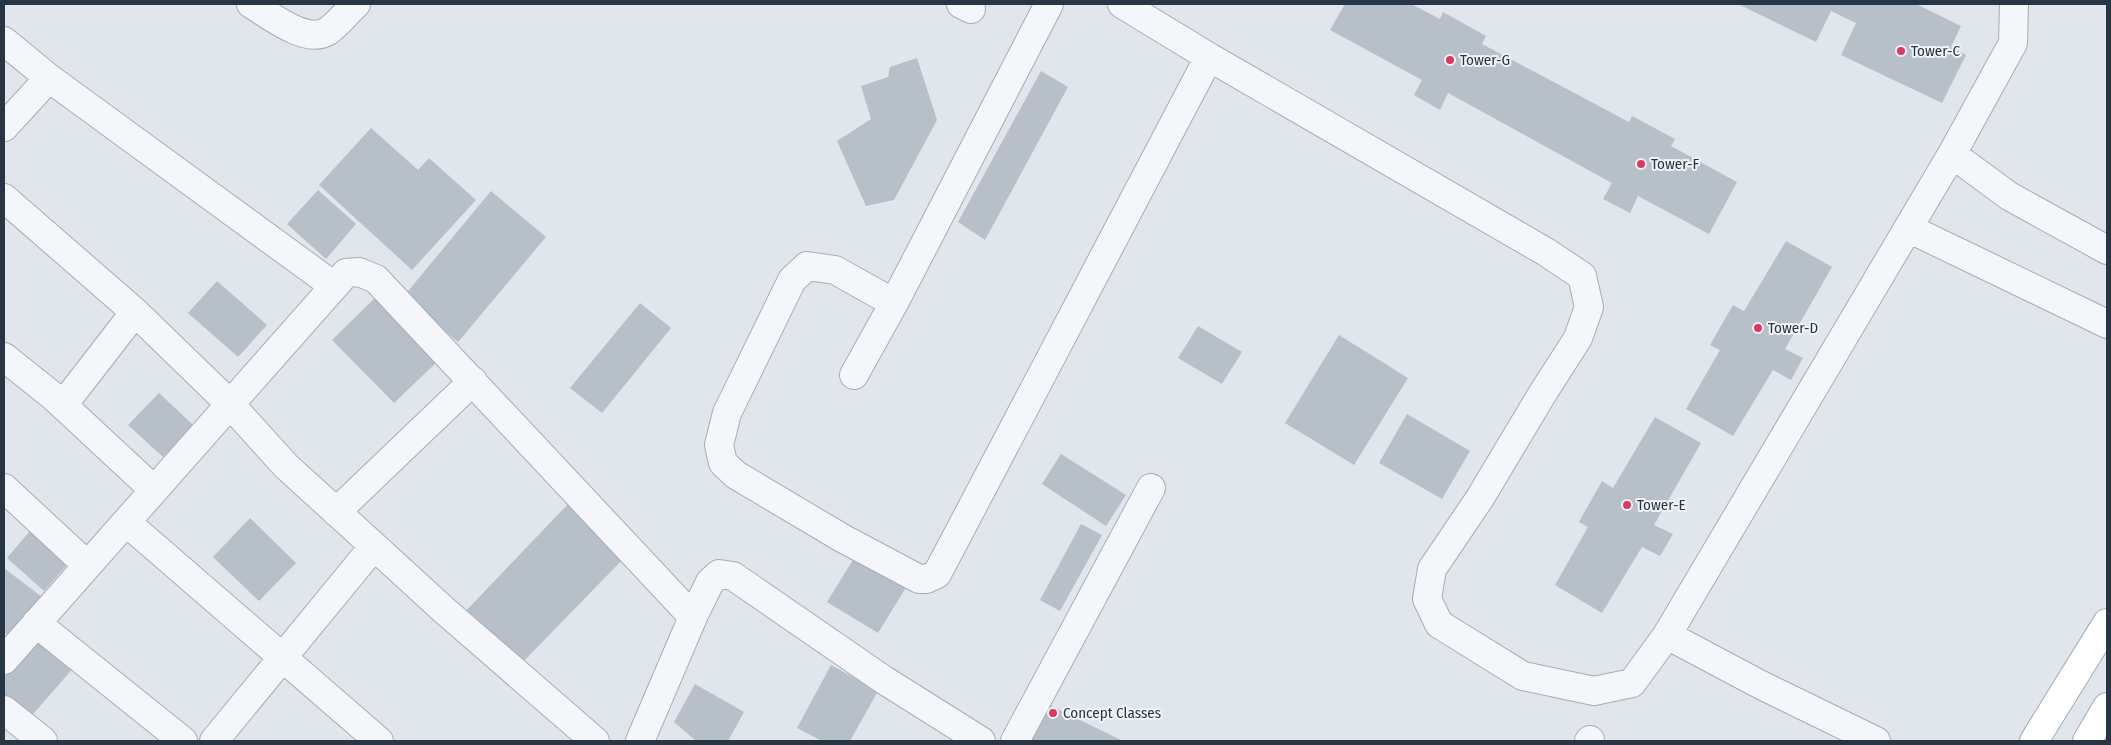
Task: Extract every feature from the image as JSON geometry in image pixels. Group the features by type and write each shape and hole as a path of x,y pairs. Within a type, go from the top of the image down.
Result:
{"main road":[{"path":"2034,741 2107,624"},
{"path":"2087,741 2107,707"}],"street":[{"path":"251,4 299,32 318,36 329,31 356,4"},
{"path":"854,375 894,303 1049,4"},
{"path":"1122,4 1209,57 1546,252 1582,276 1589,307 1578,338 1480,498 1432,569 1427,599 1439,624 1523,676 1594,691 1632,683 1667,635 1952,154 2012,43 2014,4"},
{"path":"4,41 49,78 334,286"},
{"path":"894,303 835,270 807,266 792,280 777,310 727,414 719,445 722,463 736,475 842,538 919,579 926,579 937,574 1209,57"},
{"path":"4,128 49,78"},
{"path":"1952,154 2009,196 2107,250"},
{"path":"4,198 135,312 230,404 286,466 445,611 594,741"},
{"path":"1908,228 2107,324"},
{"path":"7,649 36,623 346,273 359,272 376,279 693,617"},
{"path":"63,405 135,312"},
{"path":"4,357 63,405 154,490"},
{"path":"336,512 472,381"},
{"path":"4,488 87,565"},
{"path":"1015,741 1151,488"},
{"path":"126,522 379,741"},
{"path":"214,741 374,546"},
{"path":"640,741 693,617 710,582 719,574 733,576 884,680 981,741"},
{"path":"36,623 183,741"},
{"path":"1667,635 1761,685 1876,741"},
{"path":"4,710 43,741"}],"building":[{"path":"1345,4 1411,4 1440,19 1443,12 1486,36 1482,44 1629,122 1632,116 1675,139 1671,146 1737,182 1709,234 1638,196 1630,213 1603,199 1612,183 1448,93 1440,110 1414,95 1422,80 1330,30"},
{"name":"Tower-C","path":"1738,4 1916,4 1961,26 1951,47 1966,55 1942,103 1841,55 1856,23 1831,11 1816,42"},
{"path":"917,58 937,120 894,200 866,206 837,141 871,119 861,86 888,77 890,67"},
{"path":"1041,71 1068,87 985,240 958,222"},
{"path":"371,128 418,170 429,158 476,200 412,270 319,185"},
{"path":"318,190 356,224 326,259 287,224"},
{"path":"491,191 546,237 458,342 404,296"},
{"name":"Tower-D","path":"1786,241 1832,267 1785,349 1803,358 1791,380 1773,370 1733,436 1686,409 1720,350 1710,345 1733,305 1744,311"},
{"path":"217,281 267,325 238,357 188,313"},
{"path":"379,294 441,358 394,403 332,340"},
{"path":"640,303 671,328 602,413 570,388"},
{"path":"1198,326 1242,352 1222,384 1178,358"},
{"path":"1339,335 1408,378 1354,465 1285,423"},
{"path":"159,393 193,425 163,457 128,425"},
{"path":"1407,414 1470,451 1442,499 1379,463"},
{"name":"Tower-E","path":"1655,417 1701,443 1654,525 1673,534 1660,556 1642,547 1602,613 1555,585 1588,527 1579,522 1602,481 1613,488"},
{"path":"1061,454 1126,495 1106,526 1042,484"},
{"path":"570,502 626,556 519,666 461,616"},
{"path":"250,518 296,563 259,601 213,557"},
{"path":"1081,524 1102,535 1060,611 1040,600"},
{"path":"35,525 73,558 44,591 7,558"},
{"path":"856,555 907,586 878,633 827,602"},
{"path":"4,568 42,597 11,637 4,632"},
{"path":"40,636 75,666 28,720 4,700 4,677"},
{"path":"831,665 878,691 850,741 822,741 797,728"},
{"path":"695,684 744,712 728,741 696,741 674,722"},
{"name":"Concept Classes","path":"1045,703 1123,741 1026,741"}],"place":[{"name":"Tower-C","path":"1901,51"},
{"name":"Tower-G","path":"1450,60"},
{"name":"Tower-F","path":"1641,164"},
{"name":"Tower-D","path":"1758,328"},
{"name":"Tower-E","path":"1627,505"},
{"name":"Concept Classes","path":"1053,713"}]}
